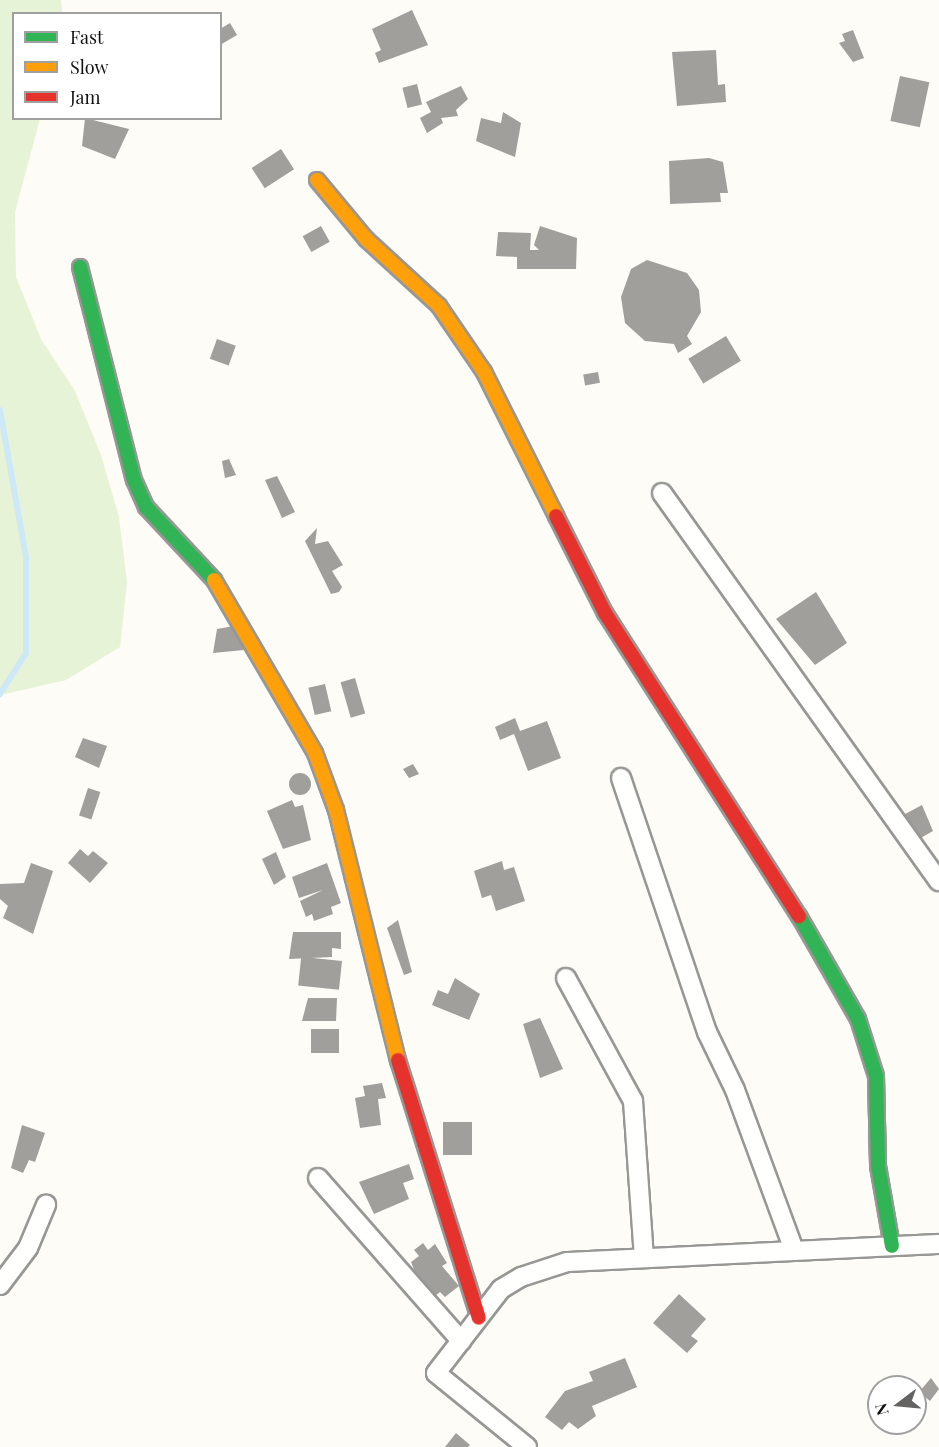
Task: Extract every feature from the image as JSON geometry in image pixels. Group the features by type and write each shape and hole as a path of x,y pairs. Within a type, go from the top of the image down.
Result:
{"street":[{"path":"317,180 366,239 439,306 484,372 605,613 812,936 858,1019 876,1076 878,1166 892,1246"},
{"path":"80,267 134,480 146,507 220,589 315,753 336,810 412,1118 479,1318"},
{"path":"662,493 939,881"},
{"path":"621,778 708,1032 735,1090 794,1250"},
{"path":"566,978 633,1101 644,1258"},
{"path":"318,1178 461,1341"},
{"path":"0,1285 28,1248 46,1205"},
{"path":"527,1447 436,1373 501,1289 542,1268 644,1258 939,1244"}],"green space":[{"path":"0,0 61,0 62,12 12,12 12,120 40,120 15,212 16,277 41,339 75,391 101,455 119,517 127,582 120,647 66,680 5,694 0,689"}],"building":[{"path":"412,10 428,45 379,63 375,53 381,50 372,29"},
{"path":"230,23 237,35 222,44 222,28"},
{"path":"853,30 864,58 853,62 839,43 845,41 842,34"},
{"path":"716,50 718,85 725,84 726,102 677,106 672,52"},
{"path":"900,76 929,82 920,127 890,121"},
{"path":"417,84 422,104 408,108 402,88"},
{"path":"461,86 468,99 456,110 458,116 441,118 443,123 427,133 420,118 431,112 426,102"},
{"path":"503,112 521,123 515,157 476,141 481,118 501,123"},
{"path":"85,120 129,129 115,159 82,146"},
{"path":"281,149 294,169 265,188 252,168"},
{"path":"709,158 723,162 728,193 720,193 721,202 670,204 669,161"},
{"path":"321,226 330,242 311,252 303,236"},
{"path":"540,226 577,238 576,269 517,269 517,257 496,256 498,232 531,233 530,250 539,250 534,245"},
{"path":"647,260 687,273 699,290 701,312 687,336 692,344 678,353 674,344 645,341 625,323 621,297 631,269"},
{"path":"726,336 741,361 703,384 688,359"},
{"path":"217,339 236,346 229,366 210,359"},
{"path":"598,372 600,383 585,385 583,375"},
{"path":"229,459 236,475 225,478 222,461"},
{"path":"277,476 295,512 282,518 265,480"},
{"path":"317,528 315,544 328,541 343,565 332,571 342,587 339,592 331,594 305,541"},
{"path":"816,592 847,643 815,665 776,619"},
{"path":"240,625 244,650 213,653 217,629"},
{"path":"355,678 365,714 351,718 341,682"},
{"path":"325,684 331,711 315,715 308,688"},
{"path":"515,718 520,731 547,721 561,758 528,771 514,734 500,740 495,727"},
{"path":"83,738 107,746 99,768 75,757"},
{"path":"413,764 419,774 409,778 403,769"},
{"path":"300,773 308,776 311,784 308,792 300,795 292,792 289,784 292,776"},
{"path":"88,788 100,792 91,820 79,816"},
{"path":"292,800 295,807 303,805 311,840 283,849 267,811"},
{"path":"922,805 933,831 919,839 905,814"},
{"path":"80,849 88,856 93,851 108,863 90,883 68,863"},
{"path":"276,852 286,877 274,885 262,859"},
{"path":"502,861 504,870 514,867 525,901 496,911 491,895 482,898 474,871"},
{"path":"31,863 53,871 33,934 3,918 8,906 0,899 0,884 24,883"},
{"path":"327,863 341,903 331,907 333,914 314,921 312,914 306,917 300,901 323,890 299,898 292,877"},
{"path":"398,920 412,972 404,975 387,928"},
{"path":"293,932 341,932 341,949 332,948 332,957 289,959"},
{"path":"301,957 342,961 339,990 298,986"},
{"path":"455,978 480,994 469,1020 432,1005 438,990 448,994"},
{"path":"308,998 337,998 336,1021 302,1021"},
{"path":"540,1018 563,1069 540,1078 523,1024"},
{"path":"311,1029 339,1029 339,1053 311,1053"},
{"path":"382,1083 386,1098 378,1099 381,1125 360,1128 355,1098 365,1096 363,1086"},
{"path":"443,1122 472,1122 472,1155 443,1155"},
{"path":"22,1125 45,1133 35,1162 29,1160 23,1173 11,1168"},
{"path":"409,1164 414,1179 403,1183 409,1199 374,1214 359,1182"},
{"path":"423,1243 428,1250 435,1244 447,1263 442,1266 459,1286 445,1297 440,1292 435,1296 416,1275 411,1262 419,1256 414,1250"},
{"path":"679,1294 706,1319 691,1336 698,1341 687,1353 653,1323"},
{"path":"625,1358 637,1387 592,1406 596,1416 578,1429 569,1422 562,1430 545,1417 565,1391 593,1381 589,1372"},
{"path":"931,1378 939,1389 930,1401 927,1399 927,1383"},
{"path":"456,1433 470,1445 468,1447 445,1447"}],"waterway":[{"path":"0,410 26,557 26,653 0,694"}],"traffic: fast":[{"path":"80,267 134,480 146,507 214,580"},
{"path":"799,916 858,1019 876,1076 878,1166 892,1246"}],"traffic: slow":[{"path":"317,180 366,239 439,306 484,372 556,516"},
{"path":"214,580 315,753 336,810 398,1060"}],"traffic: jam":[{"path":"556,516 605,613 799,916"},
{"path":"398,1060 479,1318"}]}
